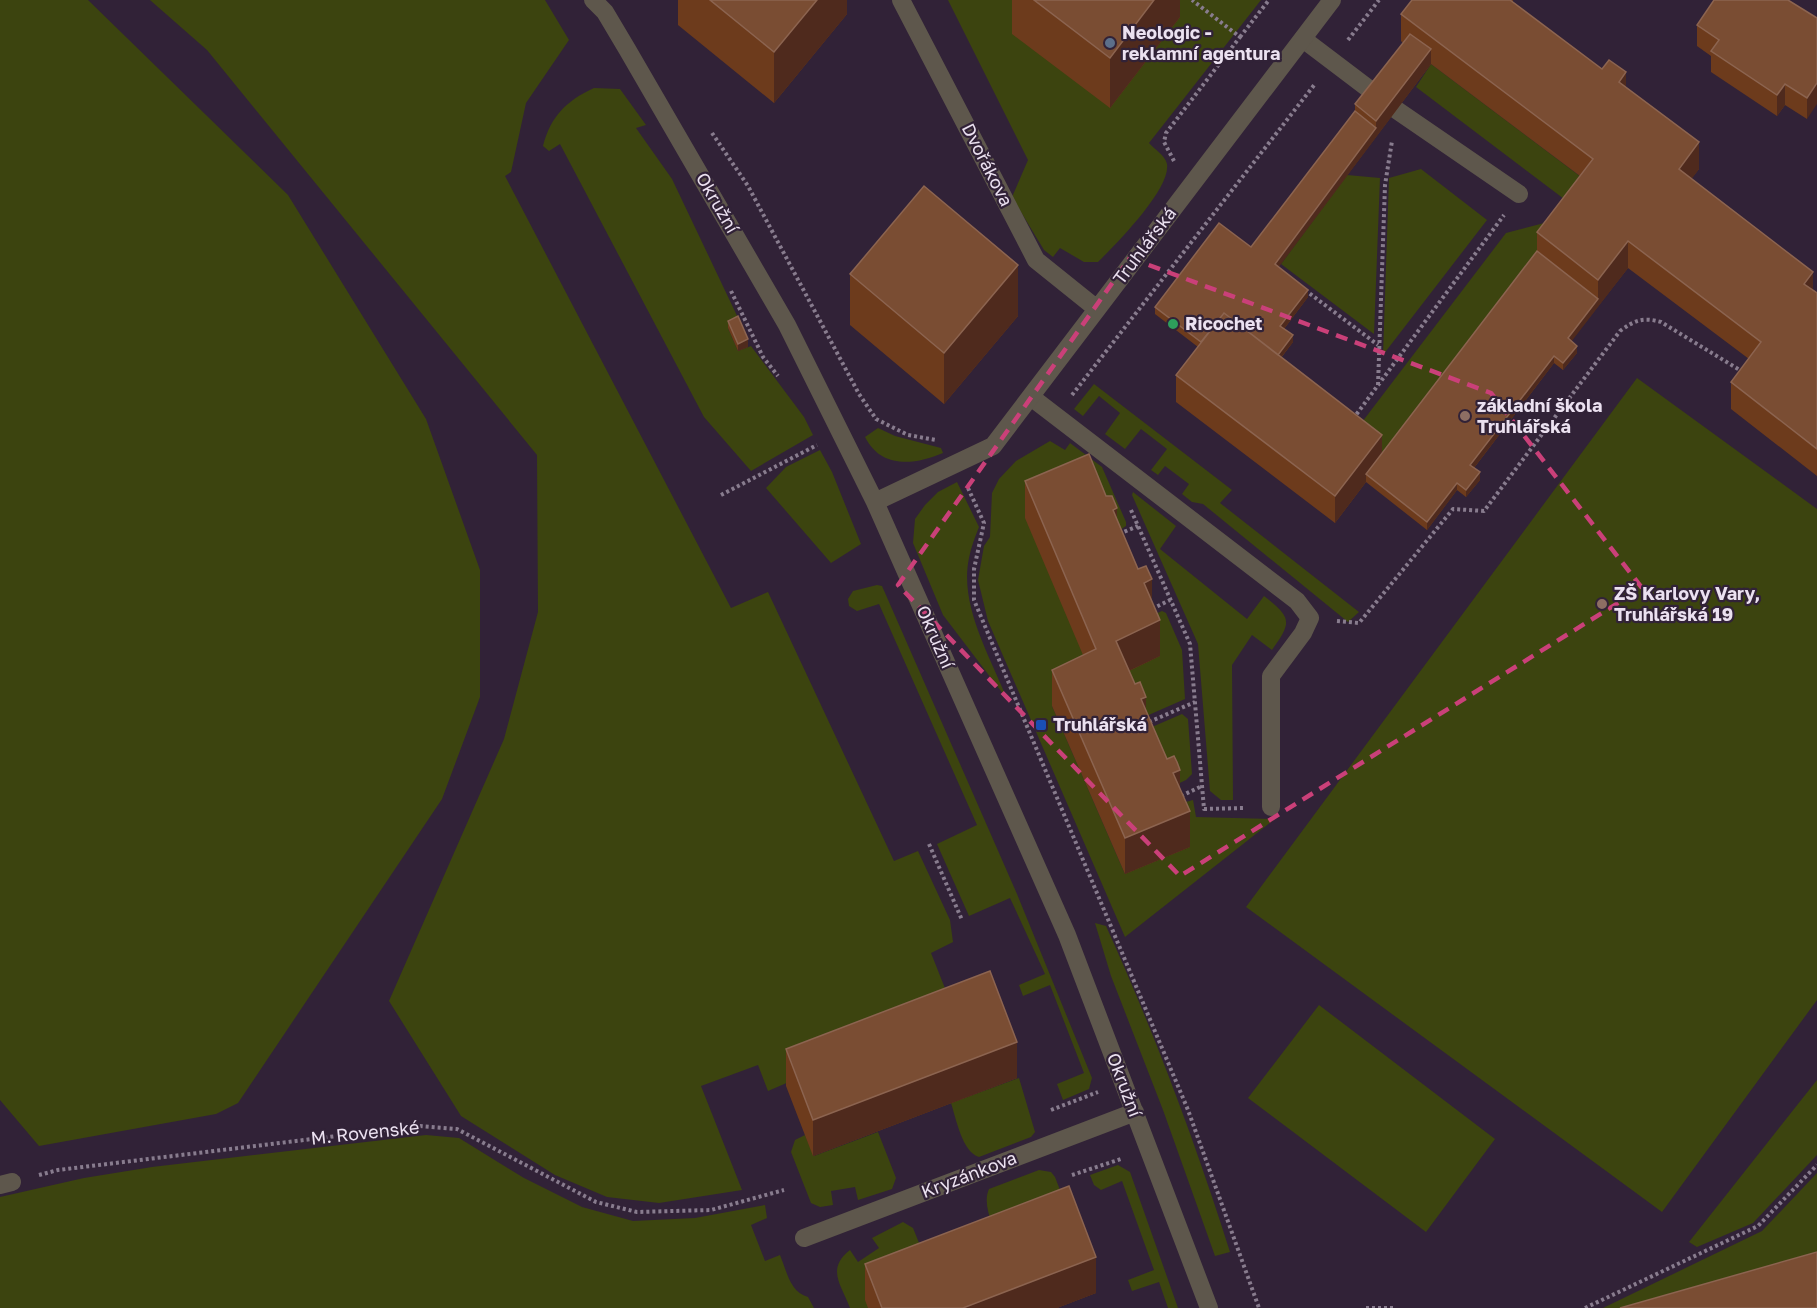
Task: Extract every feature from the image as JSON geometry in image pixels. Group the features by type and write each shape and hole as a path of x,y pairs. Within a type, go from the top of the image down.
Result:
{"street":[{"name":"Okružní","path":"593,0 605,12 788,325 875,502 1067,935 1209,1308"},
{"name":"Dvořákova","path":"901,0 1036,260 1097,309"},
{"name":"Truhlářská","path":"875,502 993,446 1332,0"},
{"path":"1303,39 1398,111 1519,194"},
{"path":"1031,397 1057,414 1297,601 1310,618 1303,633 1271,676 1271,807"},
{"name":"Kryzánkova","path":"804,1238 1135,1112"}],"path":[{"path":"1192,0 1240,38"},
{"path":"1173,170 1174,161 1164,142 1166,133 1269,0"},
{"path":"1057,414 1122,334 1379,0"},
{"path":"1378,386 1385,185 1398,111"},
{"path":"708,129 748,186 859,394 876,419 908,435 927,440 945,441"},
{"path":"1351,423 1519,194"},
{"path":"1296,283 1379,346"},
{"path":"1310,618 1359,623 1453,509 1484,511 1620,331 1634,321 1647,318 1661,322 1745,373"},
{"path":"721,495 876,419"},
{"path":"973,481 966,484 984,523 974,569 974,600 1105,906 1188,1110 1258,1308"},
{"path":"1128,505 1190,644 1204,809 1271,807"},
{"path":"1114,537 1138,526"},
{"path":"1149,610 1170,600"},
{"path":"1143,725 1195,702"},
{"path":"1177,799 1202,786"},
{"path":"929,844 962,920"},
{"name":"M. Rovenské","path":"6,1183 58,1170 419,1126 457,1129 596,1203 637,1212 711,1210 784,1190"},
{"path":"1585,1308 1758,1226 1817,1165"},
{"path":"1366,1308 1395,1308"}],"highlighted area":[{"path":"1130,258 1491,393 1642,588 1180,876 898,585"}],"green space":[{"path":"0,0 88,0 288,195 426,419 480,570 480,697 442,799 238,1103 216,1114 39,1146 0,1100"},
{"path":"150,0 545,0 569,40 526,103 511,172 505,176 731,608 768,592 894,861 918,851 950,920 953,942 931,953 954,1011 768,1091 758,1065 701,1086 742,1190 659,1203 607,1197 555,1175 461,1116 389,1001 504,739 538,612 537,455 207,50"},
{"path":"948,0 1261,0 1149,143 1162,155 1167,164 1166,175 1151,202 1098,262 1084,262 1060,248 1053,257 1044,250 1012,197 1028,160"},
{"path":"1431,64 1593,186 1576,208 1416,87"},
{"path":"594,88 620,89 646,125 636,128 672,179 740,322 728,328 738,351 751,346 804,417 813,435 751,471 704,417 560,144 549,151 543,146 550,126 561,111 575,98"},
{"path":"1421,169 1487,220 1383,355 1389,178"},
{"path":"1347,175 1380,178 1374,334 1281,264"},
{"path":"1548,222 1559,229 1382,462 1356,430 1506,233"},
{"path":"1637,378 1817,509 1817,1000 1662,1212 1246,907"},
{"path":"1094,384 1232,490 1220,503 1359,612 1348,622 1203,504 1192,502 1182,494 1189,484 1165,466 1158,475 1151,470 1167,449 1141,429 1125,449 1105,434 1120,413 1099,396 1083,416 1074,409"},
{"path":"878,428 895,436 941,448 943,453 910,462 889,459 880,455 865,437"},
{"path":"1050,441 1065,450 1070,443 1102,467 1126,522 1126,526 1120,530 1097,686 1052,706 1125,874 1179,804 1193,800 1196,817 1275,819 1125,937 988,621 978,580 984,546 990,537 992,493 999,479 1016,461"},
{"path":"820,450 832,472 861,544 831,563 766,488 786,467"},
{"path":"957,482 979,527 970,554 967,576 972,612 1007,699 943,615 913,543 915,519 925,505 938,492"},
{"path":"1133,492 1176,526 1160,549 1247,619 1264,596 1280,610 1286,621 1283,633 1272,650 1252,635 1232,665 1233,800 1221,800 1210,791 1198,644 1132,495"},
{"path":"877,585 882,586 1017,894 1092,1078 1089,1089 1063,1100 1057,1084 1084,1073 1050,985 1023,996 1019,985 1045,974 1010,898 969,916 937,844 977,825 879,604 857,611 849,606 848,599 853,591"},
{"path":"1162,611 1166,613 1182,650 1185,699 1135,721 1116,677 1144,619"},
{"path":"1182,714 1188,719 1192,774 1186,780 1165,790 1145,730"},
{"path":"1095,923 1106,926 1141,1006 1203,1169 1230,1252 1215,1256 1163,1110 1111,976"},
{"path":"1319,1005 1495,1139 1426,1232 1248,1098"},
{"path":"1019,1078 1035,1132 1031,1137 979,1157 973,1154 960,1134 951,1103"},
{"path":"1817,1080 1817,1155 1753,1223 1697,1247 1689,1242"},
{"path":"878,1132 896,1178 892,1189 858,1200 855,1187 831,1191 833,1205 820,1207 811,1203 791,1152 795,1140 805,1135 814,1156"},
{"path":"426,1135 459,1138 524,1178 582,1207 633,1221 695,1218 765,1205 767,1218 751,1225 765,1261 780,1255 793,1286 808,1297 814,1308 0,1308 0,1197 84,1178 152,1167"},
{"path":"1118,1165 1130,1172 1178,1308 1168,1308 1159,1282 1132,1291 1128,1280 1154,1270 1122,1181 1101,1190 1094,1185 1090,1175"},
{"path":"1039,1170 1051,1172 1055,1177 1072,1221 1002,1248 988,1211 989,1189"},
{"path":"1817,1173 1817,1279 1714,1308 1603,1308 1762,1231"},
{"path":"903,1222 913,1228 932,1275 868,1308 850,1308 837,1270 843,1257 850,1250 858,1262 879,1248 872,1238"}],"building":[{"path":"710,0 817,0 774,52"},
{"path":"1034,0 1154,0 1110,58"},
{"path":"1412,0 1510,0 1602,69 1609,60 1626,72 1619,82 1699,142 1679,169 1813,272 1804,284 1817,293 1817,449 1731,382 1761,342 1628,241 1598,280 1537,232 1593,159 1401,14"},
{"path":"1714,0 1788,0 1817,18 1817,83 1807,98 1785,84 1777,95 1711,51 1719,40 1697,25"},
{"path":"1410,34 1431,49 1376,121 1355,104"},
{"path":"1355,111 1376,128 1275,264 1308,290 1280,326 1293,335 1278,355 1224,313 1201,342 1155,307 1219,223 1251,247"},
{"path":"924,186 1018,265 944,353 850,274"},
{"name":"základní škola Truhlářská","path":"1537,251 1598,299 1568,338 1577,346 1563,363 1554,356 1470,465 1480,472 1466,490 1457,483 1427,522 1366,474"},
{"path":"1224,313 1382,435 1335,496 1176,375"},
{"path":"738,316 748,339 738,344 728,321"},
{"path":"1089,454 1106,496 1112,496 1117,508 1113,510 1138,569 1146,566 1152,579 1144,583 1160,620 1116,641 1135,684 1140,682 1146,697 1141,699 1167,759 1174,756 1177,762 1180,770 1173,773 1190,811 1125,838 1052,670 1096,649 1025,481"},
{"path":"990,971 1017,1042 813,1120 786,1049"},
{"path":"1069,1186 1096,1257 963,1308 882,1308 865,1264"},
{"path":"1817,1252 1817,1308 1620,1308"}],"place":[{"name":"Neologic - reklamní agentura","path":"1110,43"},
{"name":"Ricochet","path":"1173,324"},
{"name":"základní škola Truhlářská","path":"1465,416"},
{"name":"ZŠ Karlovy Vary, Truhlářská 19","path":"1602,604"},
{"name":"Truhlářská","path":"1041,725"}]}
